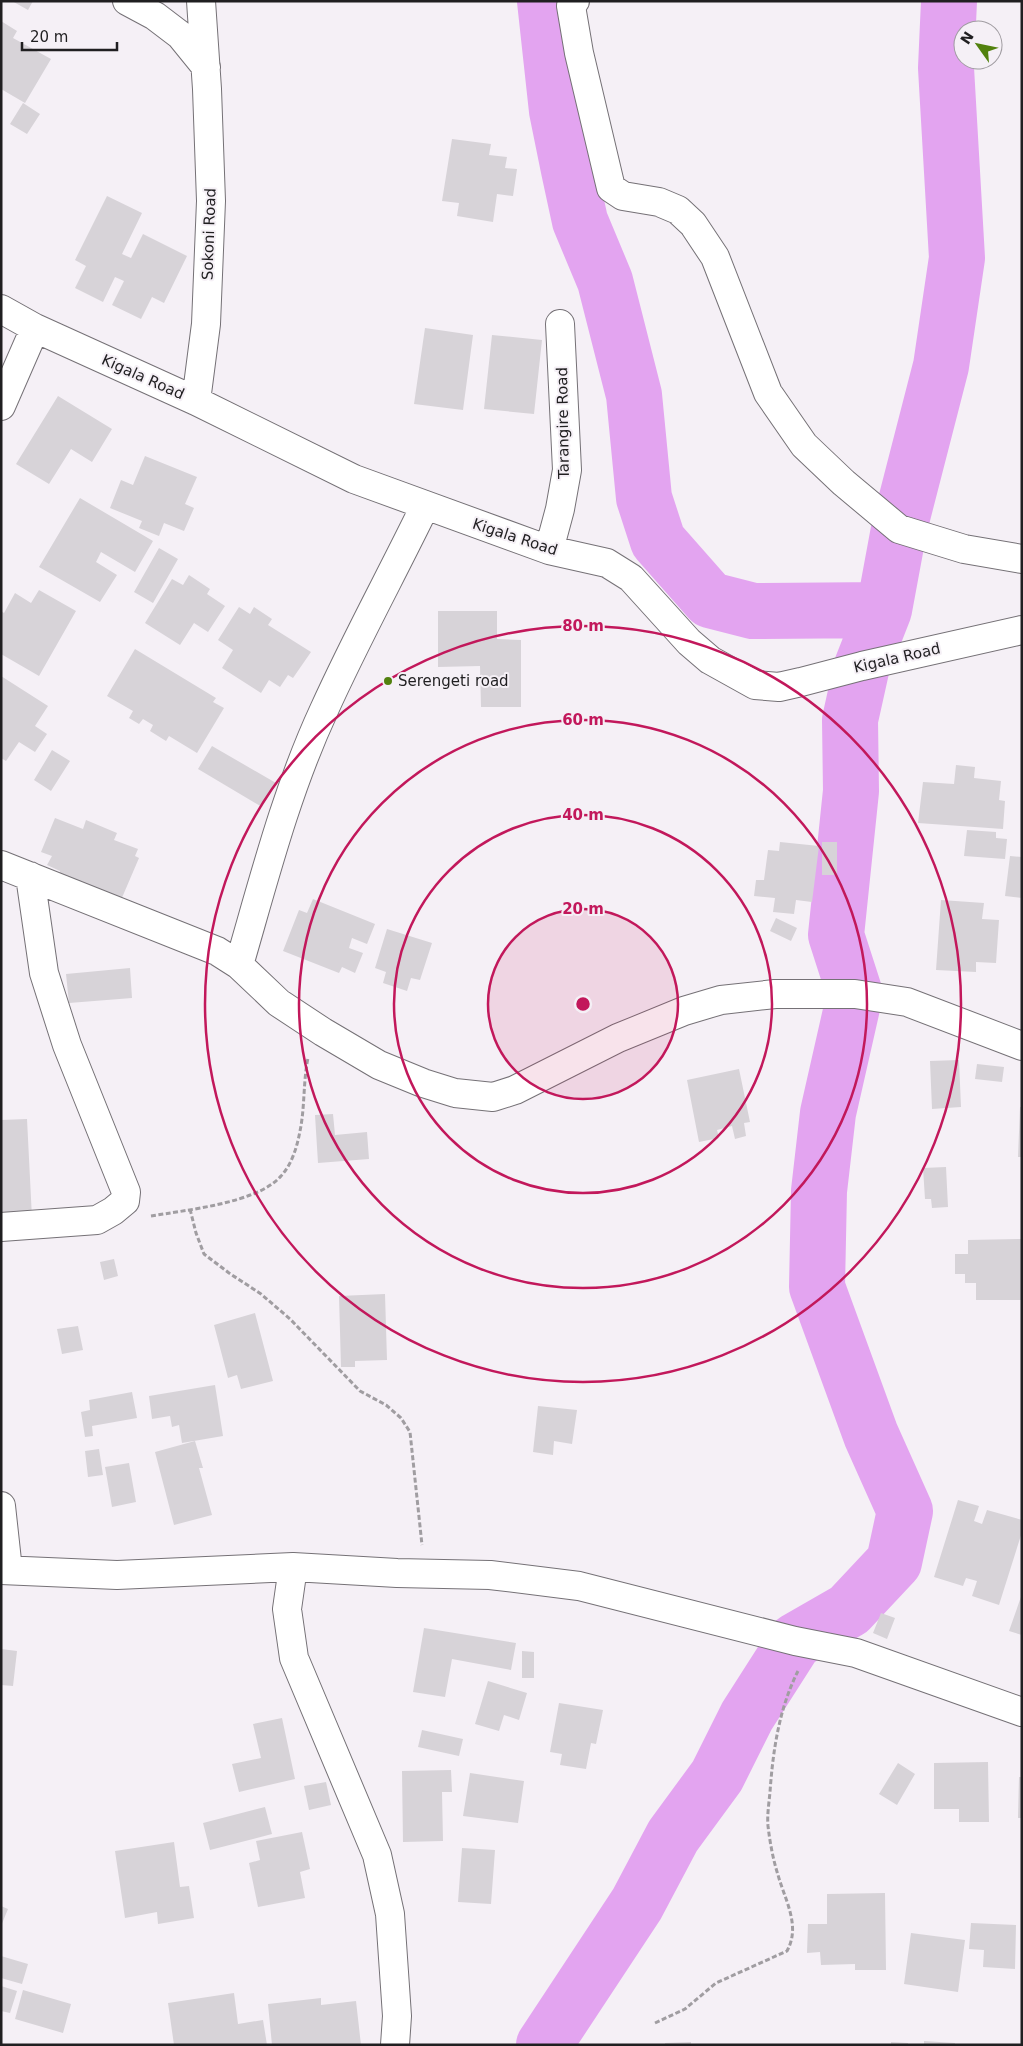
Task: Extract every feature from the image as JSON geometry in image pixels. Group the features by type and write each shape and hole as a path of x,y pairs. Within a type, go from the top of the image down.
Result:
{"street":[{"path":"127,1 155,16 180,35 206,67"},
{"name":"Sokoni Road","path":"196,401 206,324 211,201 206,67 201,1"},
{"path":"572,3 579,53 611,188 623,196 659,202 678,210 693,224 715,257 768,393 804,445 844,483 899,529 964,549 1022,559"},
{"name":"Kigala Road","path":"1,309 35,328 196,401 354,479 549,550 607,564 631,578 689,642 710,660 755,685 779,687 1022,630"},
{"name":"Tarangire Road","path":"549,550 560,509 567,470 560,324"},
{"path":"1,406 35,328"},
{"path":"239,965 275,837 323,710 426,506"},
{"path":"1,865 217,951 239,965 279,1003 379,1065 423,1083 455,1093 493,1097 515,1090 618,1038 684,1011 721,1000 775,994 855,994 907,1002 946,1012 987,1026 1022,1033"},
{"path":"1,1228 97,1220 113,1211 124,1201 126,1192 67,1045 44,973 30,876"},
{"path":"907,1002 1022,1046"},
{"path":"1,1506 5,1570 117,1575 292,1567 368,1572 490,1575 579,1586 812,1644 856,1653 1022,1712"},
{"path":"292,1567 286,1609 294,1658 377,1855 390,1914 397,2016 395,2045"}],"path":[{"path":"113,1211 149,1217 226,1202 262,1191 281,1177 294,1157 301,1129 304,1076 314,1026"},
{"path":"190,1209 204,1254 261,1294 290,1319 360,1391 386,1405 401,1418 410,1432 420,1537 427,1572"},
{"path":"655,2023 685,2009 716,1983 787,1951 792,1942 793,1931 789,1906 778,1876 768,1824 777,1731 787,1693 812,1644"}],"building":[{"path":"12,1 33,1 28,10"},
{"path":"1,21 17,31 13,38 51,59 25,103 1,89"},
{"path":"23,103 40,114 27,134 10,124"},
{"path":"452,139 491,144 489,155 507,157 505,168 517,169 513,196 497,194 493,222 457,216 459,203 442,201"},
{"path":"107,196 142,213 122,254 131,258 143,234 187,256 164,303 152,297 141,319 112,305 124,281 115,277 103,302 75,288 86,266 75,260"},
{"path":"425,328 473,335 463,410 414,404"},
{"path":"492,335 542,340 534,414 484,409"},
{"path":"58,396 112,429 92,462 71,449 49,484 16,464"},
{"path":"145,456 197,477 185,504 194,508 184,531 164,523 159,536 139,528 142,521 110,508 121,480 133,485"},
{"path":"80,498 153,541 135,572 101,552 96,562 117,575 100,602 39,567"},
{"path":"159,548 178,559 153,603 134,592"},
{"path":"189,575 210,589 207,594 225,606 208,632 194,623 180,645 145,623 172,579 183,585"},
{"path":"39,590 76,611 39,676 1,654 1,611 4,613 15,593 31,603"},
{"path":"239,607 250,614 254,607 272,619 268,625 311,652 293,678 288,675 280,687 269,680 261,693 222,668 233,650 218,640"},
{"path":"438,611 497,611 497,639 521,640 521,707 481,707 480,666 438,667"},
{"path":"135,649 216,698 213,702 224,708 197,753 169,736 166,741 150,731 153,725 143,719 139,724 129,718 133,711 107,696"},
{"path":"1,676 48,706 35,726 47,734 35,752 19,742 6,761 1,758"},
{"path":"212,746 276,783 262,807 198,769"},
{"path":"52,750 70,761 51,791 34,780"},
{"path":"956,765 975,767 974,778 1001,781 999,800 1005,801 1003,829 918,823 923,782 954,784"},
{"path":"55,818 83,829 86,820 117,833 114,840 138,849 135,856 139,858 121,900 59,875 60,871 47,865 52,856 41,852"},
{"path":"967,830 996,832 996,838 1007,839 1005,859 964,856"},
{"path":"780,842 819,846 812,902 796,900 794,914 773,912 775,898 754,896 756,880 764,880 768,850 779,851"},
{"path":"822,842 837,842 837,875 822,875"},
{"path":"1010,856 1022,857 1022,898 1005,896"},
{"path":"313,899 375,924 367,944 352,938 349,948 363,953 355,973 342,967 339,973 283,951 299,910 307,913"},
{"path":"941,900 984,903 982,919 999,920 996,963 976,962 976,972 936,970"},
{"path":"776,918 797,928 791,941 770,931"},
{"path":"387,929 432,943 420,980 411,978 407,991 383,983 386,972 375,968"},
{"path":"130,968 132,998 69,1003 66,974"},
{"path":"959,1060 961,1107 932,1109 930,1061"},
{"path":"977,1064 1004,1067 1002,1082 975,1079"},
{"path":"739,1069 750,1122 744,1123 746,1136 735,1139 732,1126 717,1130 719,1138 699,1142 687,1080"},
{"path":"1020,1107 1022,1107 1022,1157 1018,1157"},
{"path":"333,1114 335,1135 367,1132 369,1159 318,1163 315,1115"},
{"path":"27,1119 32,1218 1,1219 1,1120"},
{"path":"946,1167 948,1207 932,1208 931,1199 925,1199 923,1168"},
{"path":"1022,1239 1022,1300 976,1300 976,1283 965,1283 965,1274 955,1274 955,1254 968,1254 968,1240"},
{"path":"114,1259 118,1276 104,1280 100,1262"},
{"path":"385,1294 387,1360 355,1361 355,1367 341,1367 339,1296"},
{"path":"255,1313 273,1381 241,1389 237,1375 228,1378 214,1325"},
{"path":"78,1326 83,1350 62,1354 57,1329"},
{"path":"215,1385 223,1436 182,1443 179,1425 172,1427 170,1416 152,1419 149,1396"},
{"path":"132,1392 137,1418 92,1426 93,1436 85,1437 81,1412 90,1410 89,1400"},
{"path":"538,1406 577,1410 572,1444 554,1441 553,1455 533,1452"},
{"path":"195,1441 203,1468 199,1468 212,1515 174,1525 155,1452"},
{"path":"99,1449 103,1475 88,1477 85,1451"},
{"path":"129,1463 136,1502 112,1507 105,1467"},
{"path":"958,1500 979,1506 974,1521 982,1524 987,1510 1022,1520 1022,1532 999,1605 972,1596 977,1581 966,1578 963,1586 934,1577"},
{"path":"1022,1594 1022,1635 1009,1631"},
{"path":"881,1613 895,1618 887,1639 873,1633"},
{"path":"424,1628 516,1643 511,1670 452,1659 445,1697 413,1692"},
{"path":"1,1649 17,1651 13,1686 1,1685"},
{"path":"522,1651 534,1652 534,1678 522,1678"},
{"path":"488,1681 527,1693 519,1720 504,1715 499,1731 475,1724"},
{"path":"559,1703 603,1710 596,1744 591,1743 586,1769 560,1765 562,1754 550,1752"},
{"path":"282,1718 295,1779 239,1792 232,1764 261,1758 253,1724"},
{"path":"422,1730 463,1739 459,1756 418,1747"},
{"path":"988,1762 989,1822 959,1822 959,1809 934,1809 934,1763"},
{"path":"898,1763 915,1774 897,1805 879,1794"},
{"path":"451,1770 452,1792 442,1792 443,1841 403,1842 402,1771"},
{"path":"470,1773 524,1781 518,1823 463,1816"},
{"path":"1019,1777 1022,1777 1022,1818 1018,1818"},
{"path":"326,1782 331,1805 309,1810 304,1786"},
{"path":"265,1807 272,1834 210,1850 203,1823"},
{"path":"302,1832 310,1869 300,1872 305,1898 258,1907 249,1863 260,1860 256,1841"},
{"path":"174,1842 180,1887 189,1886 194,1918 158,1924 157,1912 125,1918 115,1851"},
{"path":"462,1848 495,1850 491,1904 458,1902"},
{"path":"885,1893 886,1970 855,1970 855,1964 821,1965 820,1952 807,1953 808,1924 827,1924 827,1894"},
{"path":"1,1906 8,1909 1,1926"},
{"path":"971,1923 1016,1925 1015,1969 983,1967 984,1950 969,1949"},
{"path":"911,1933 965,1940 958,1992 904,1984"},
{"path":"1,1956 28,1964 22,1984 1,1978"},
{"path":"1,1986 17,1991 10,2013 1,2011"},
{"path":"23,1990 71,2004 63,2033 15,2019"},
{"path":"234,1993 238,2024 263,2020 267,2045 174,2045 168,2003"},
{"path":"321,1998 321,2005 356,2001 361,2045 272,2045 268,2004"},
{"path":"924,2041 955,2043 955,2045 924,2045"},
{"path":"691,2042 691,2045 665,2045 665,2043"},
{"path":"891,2042 908,2043 908,2045 891,2045"}],"waterway":[{"path":"544,2045 637,1904 673,1836 717,1776 747,1716 795,1641 849,1610 894,1562 905,1511 871,1435 817,1287 819,1191 828,1113 855,994 836,935 851,791 850,720 862,666 884,610 753,611 710,600 658,541 644,498 634,395 605,281 580,221 569,170 557,111 545,1"},
{"path":"884,610 899,529 941,366 957,258 946,68 949,1"}],"place":[{"name":"Serengeti road","path":"388,681"}]}
